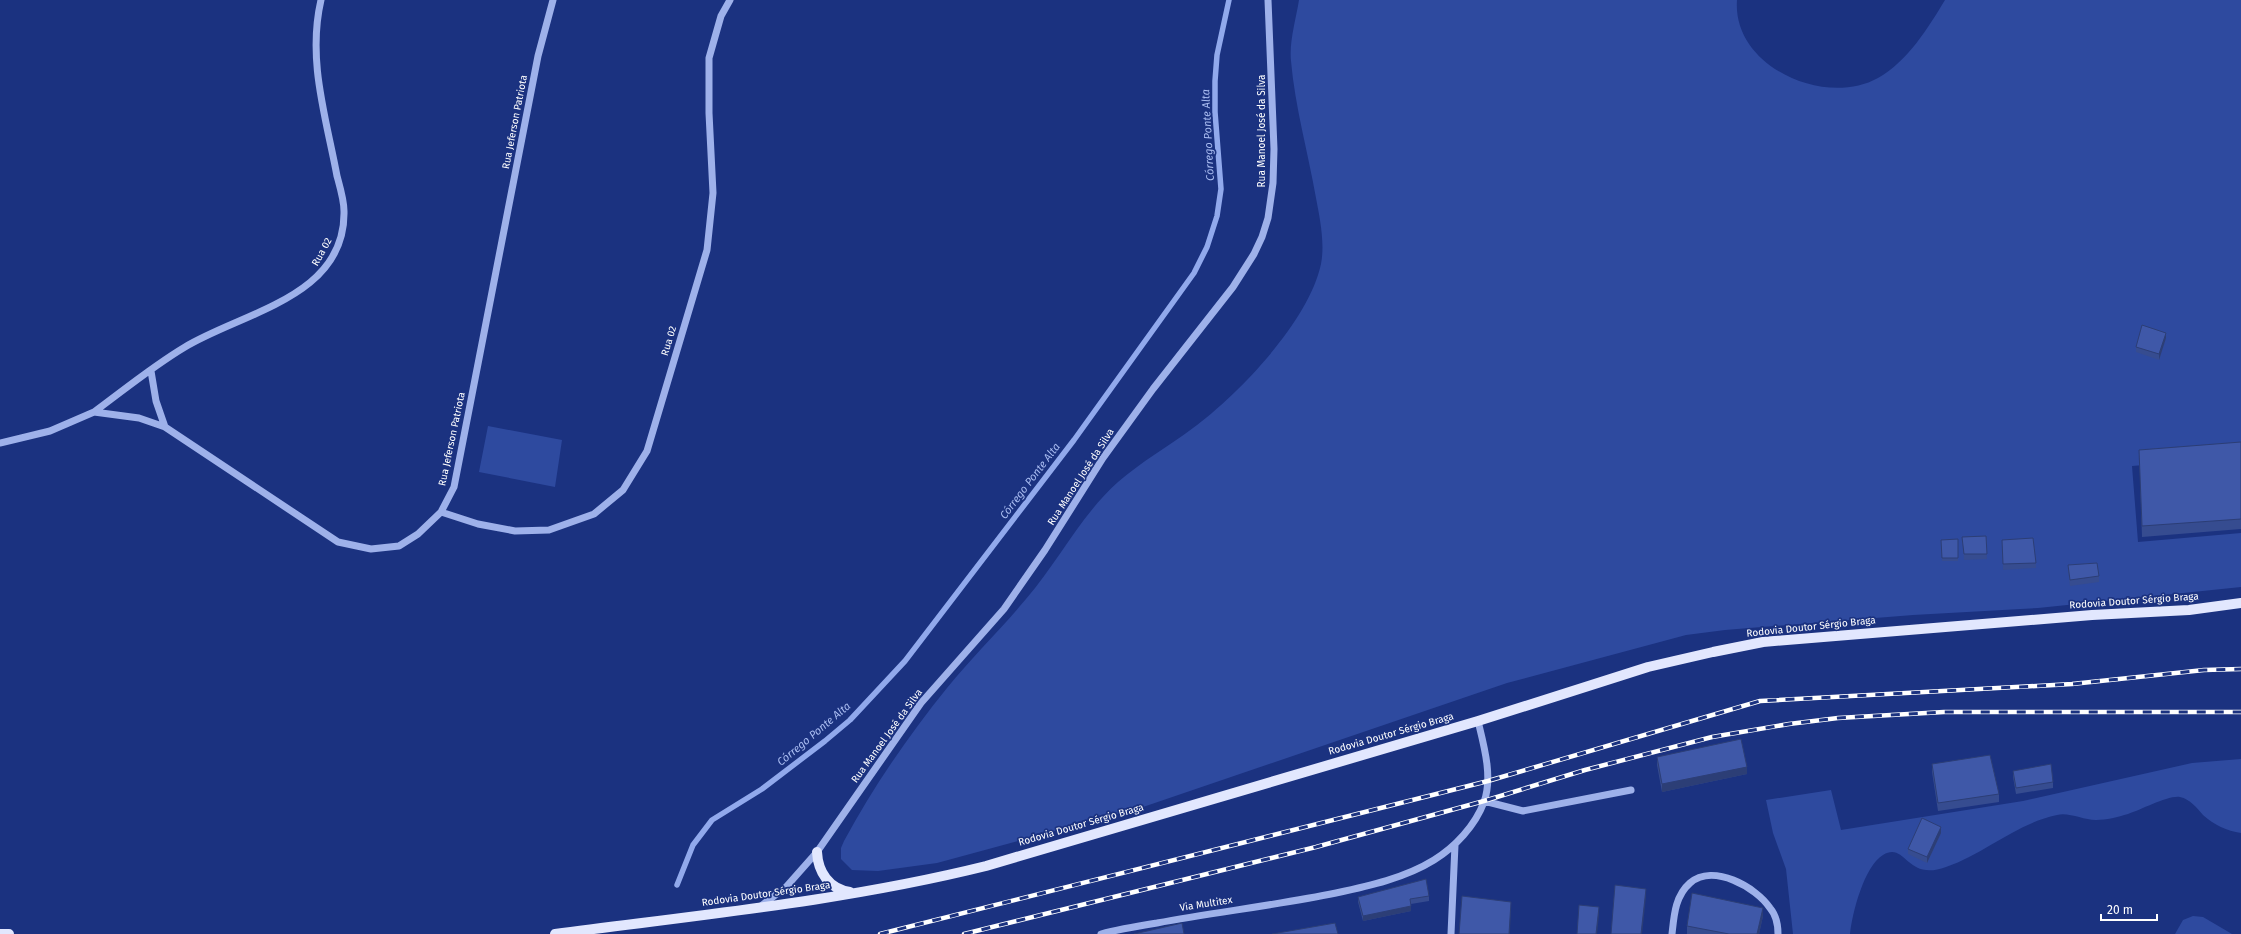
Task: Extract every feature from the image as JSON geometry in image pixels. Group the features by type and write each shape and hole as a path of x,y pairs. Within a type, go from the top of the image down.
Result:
{"main road":[{"name":"Rodovia Doutor Sérgio Braga","path":"555,934 760,907 925,881 986,866 1478,721 1648,667 1763,642 2037,619 2189,610 2241,603"},
{"path":"817,852 818,864 824,877 832,886 854,893"},
{"path":"0,934 9,934"}],"street":[{"name":"Rua 02","path":"94,412 185,347 295,294 324,272 340,244 344,211 320,101 316,59 316,21 321,0"},
{"name":"Rua Jeferson Patriota","path":"94,412 139,418 165,427 338,542 371,549 399,546 418,534 441,512 454,487 538,56 553,0"},
{"name":"Rua 02","path":"441,512 478,524 508,530 549,530 594,514 623,490 646,451 707,250 713,193 708,113 710,58 720,16 730,0"},
{"name":"Rua Manoel José da Silva","path":"760,907 786,886 817,852 922,703 1004,610 1045,550 1103,458 1153,389 1233,287 1254,254 1262,237 1268,218 1273,183 1274,149 1268,0"},
{"path":"151,371 156,402 165,427"},
{"path":"0,443 50,431 94,412"},
{"name":"Via Multitex","path":"1101,934 1212,913 1316,897 1386,880 1421,867 1455,845 1469,828 1484,801 1488,781 1484,745 1478,721"},
{"path":"1484,801 1523,811 1631,790"},
{"path":"1451,934 1455,845"},
{"path":"1672,934 1675,912 1681,894 1690,883 1697,878 1712,876 1744,886 1759,895 1771,909 1775,917 1778,934"}],"shaded area":[{"path":"1299,0 1737,0 1739,24 1749,44 1765,62 1785,75 1808,84 1832,88 1856,86 1878,78 1889,71 1899,63 1916,43 1932,22 1945,0 2241,0 2241,457 2132,466 2138,542 2241,533 2241,587 2038,608 1913,615 1725,630 1686,635 1507,683 1143,807 937,863 878,871 852,870 841,859 841,848 844,841 892,762 947,688 1038,585 1081,524 1105,495 1127,475 1211,414 1251,376 1270,355 1287,332 1302,309 1314,286 1321,264 1322,231 1299,112 1291,61 1292,38"},
{"path":"488,426 562,440 555,487 479,472"},
{"path":"2241,759 2241,833 2216,825 2207,819 2190,802 2184,798 2175,797 2162,800 2128,814 2108,819 2091,820 2062,814 2042,819 2014,832 1961,861 1933,870 1915,866 1897,853 1891,852 1883,855 1870,869 1856,903 1850,934 1793,934 1786,869 1773,833 1766,800 1831,790 1841,830 2023,801 2192,763"},
{"path":"2193,916 2203,917 2232,934 2175,934 2183,920"}],"building":[{"path":"2142,325 2166,333 2159,354 2136,347"},
{"path":"2241,442 2241,519 2142,526 2139,450"},
{"path":"1986,536 1987,554 1964,554 1962,537"},
{"path":"2033,538 2036,563 2003,564 2002,540"},
{"path":"1958,539 1958,558 1942,558 1941,540"},
{"path":"2097,563 2099,576 2070,580 2068,565"},
{"path":"1741,739 1747,767 1662,784 1657,757"},
{"path":"1990,755 1999,794 1938,803 1932,764"},
{"path":"2051,764 2053,782 2016,788 2013,771"},
{"path":"1922,818 1941,827 1927,857 1908,849"},
{"path":"1426,879 1429,896 1410,899 1411,906 1363,916 1358,897"},
{"path":"1615,885 1646,889 1641,934 1611,934"},
{"path":"1692,893 1763,908 1757,934 1729,934 1687,926"},
{"path":"1462,896 1511,902 1509,934 1459,934"},
{"path":"1579,905 1599,907 1596,934 1577,934"},
{"path":"1182,923 1184,934 1134,934"},
{"path":"1335,923 1338,934 1272,934"}],"waterway":[{"name":"Córrego Ponte Alta","path":"677,885 693,845 712,820 762,789 825,741 850,720 905,661 1074,440 1194,273 1207,247 1217,216 1221,189 1215,112 1215,81 1217,55 1229,0"}],"railway":[{"path":"880,934 1488,781 1760,701 2072,684 2204,670 2241,669"},
{"path":"964,934 1316,847 1484,801 1585,770 1712,737 1789,724 1838,718 1944,712 2241,712"}]}
